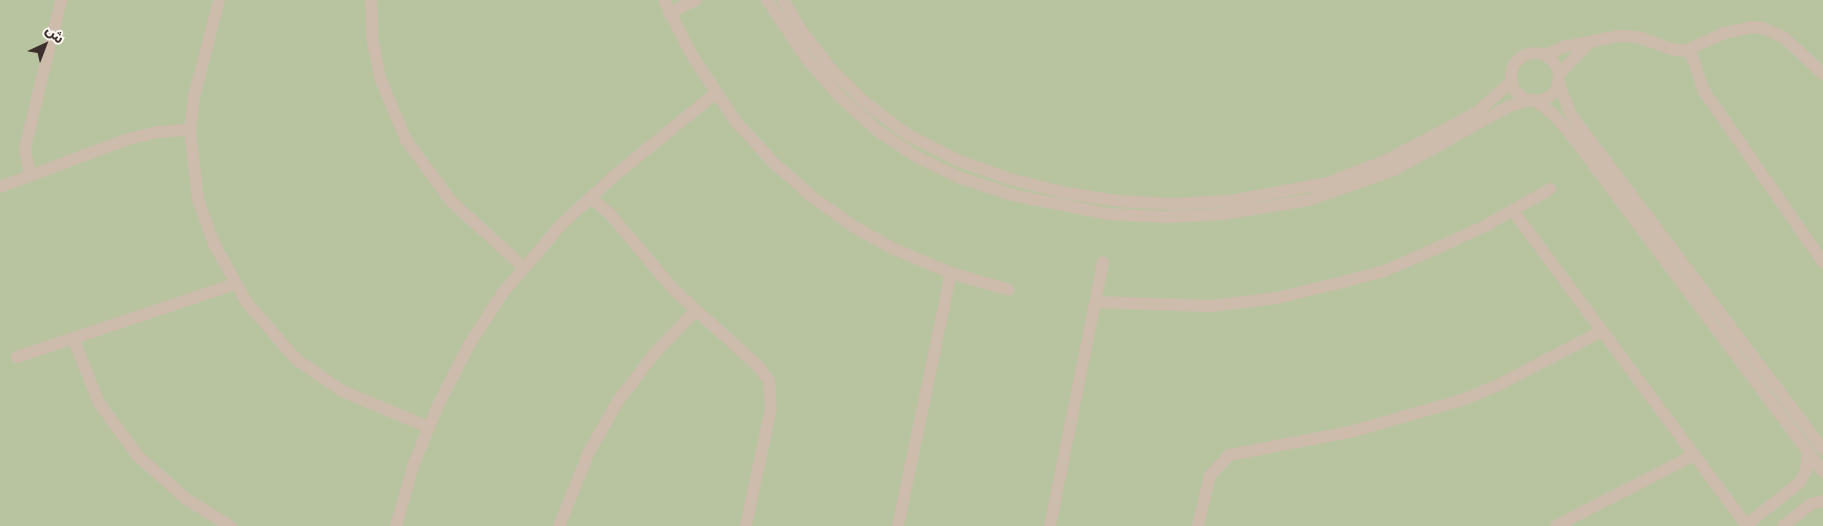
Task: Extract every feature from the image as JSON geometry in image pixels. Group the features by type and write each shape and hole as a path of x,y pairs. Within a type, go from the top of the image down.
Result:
{"street":[{"path":"30,176 25,148 61,0"},
{"path":"219,0 194,97 190,130 198,200 214,244 235,284 277,340 311,371 362,400 428,427"},
{"path":"371,0 372,37 380,78 406,140 451,201 524,267"},
{"path":"664,0 669,13 716,93 774,163 830,211 894,249 951,273 1009,290"},
{"path":"669,13 696,0"},
{"path":"767,0 824,78 860,116 904,149 937,168 980,185 1044,203 1109,214 1166,217 1223,214 1309,200 1394,170 1507,107 1547,97 1558,78 1589,43"},
{"path":"783,0 803,33 833,71 868,105 908,135 956,160 1010,179 1066,193 1119,201 1173,204 1230,201 1327,183 1385,161 1476,112 1512,81"},
{"path":"1545,55 1563,46 1629,36 1671,49 1690,50 1738,29 1763,28 1784,38 1823,74"},
{"path":"1690,50 1704,92 1823,262"},
{"path":"1823,450 1572,115 1554,63 1545,55 1532,53 1520,58 1513,68 1512,81 1518,93 1555,116 1572,136 1823,471"},
{"path":"396,526 428,427 469,345 524,267 591,198 716,93"},
{"path":"0,187 143,135 190,130"},
{"path":"1095,302 1210,306 1277,298 1384,270 1513,211 1550,190"},
{"path":"591,198 610,214 695,312 759,367 772,390 772,408 746,526"},
{"path":"1513,211 1746,525 1799,483 1806,471 1808,451"},
{"path":"1050,526 1104,262"},
{"path":"898,526 951,273"},
{"path":"16,357 235,284"},
{"path":"559,526 589,452 618,401 654,354 695,312"},
{"path":"1198,526 1210,475 1229,456 1350,432 1465,399 1500,384 1602,331"},
{"path":"73,338 99,403 137,455 186,499 230,526"},
{"path":"1556,526 1694,455"},
{"path":"1783,526 1811,504 1823,501"}],"green space":[{"path":"0,0 1823,0 1823,526 0,526"}]}
